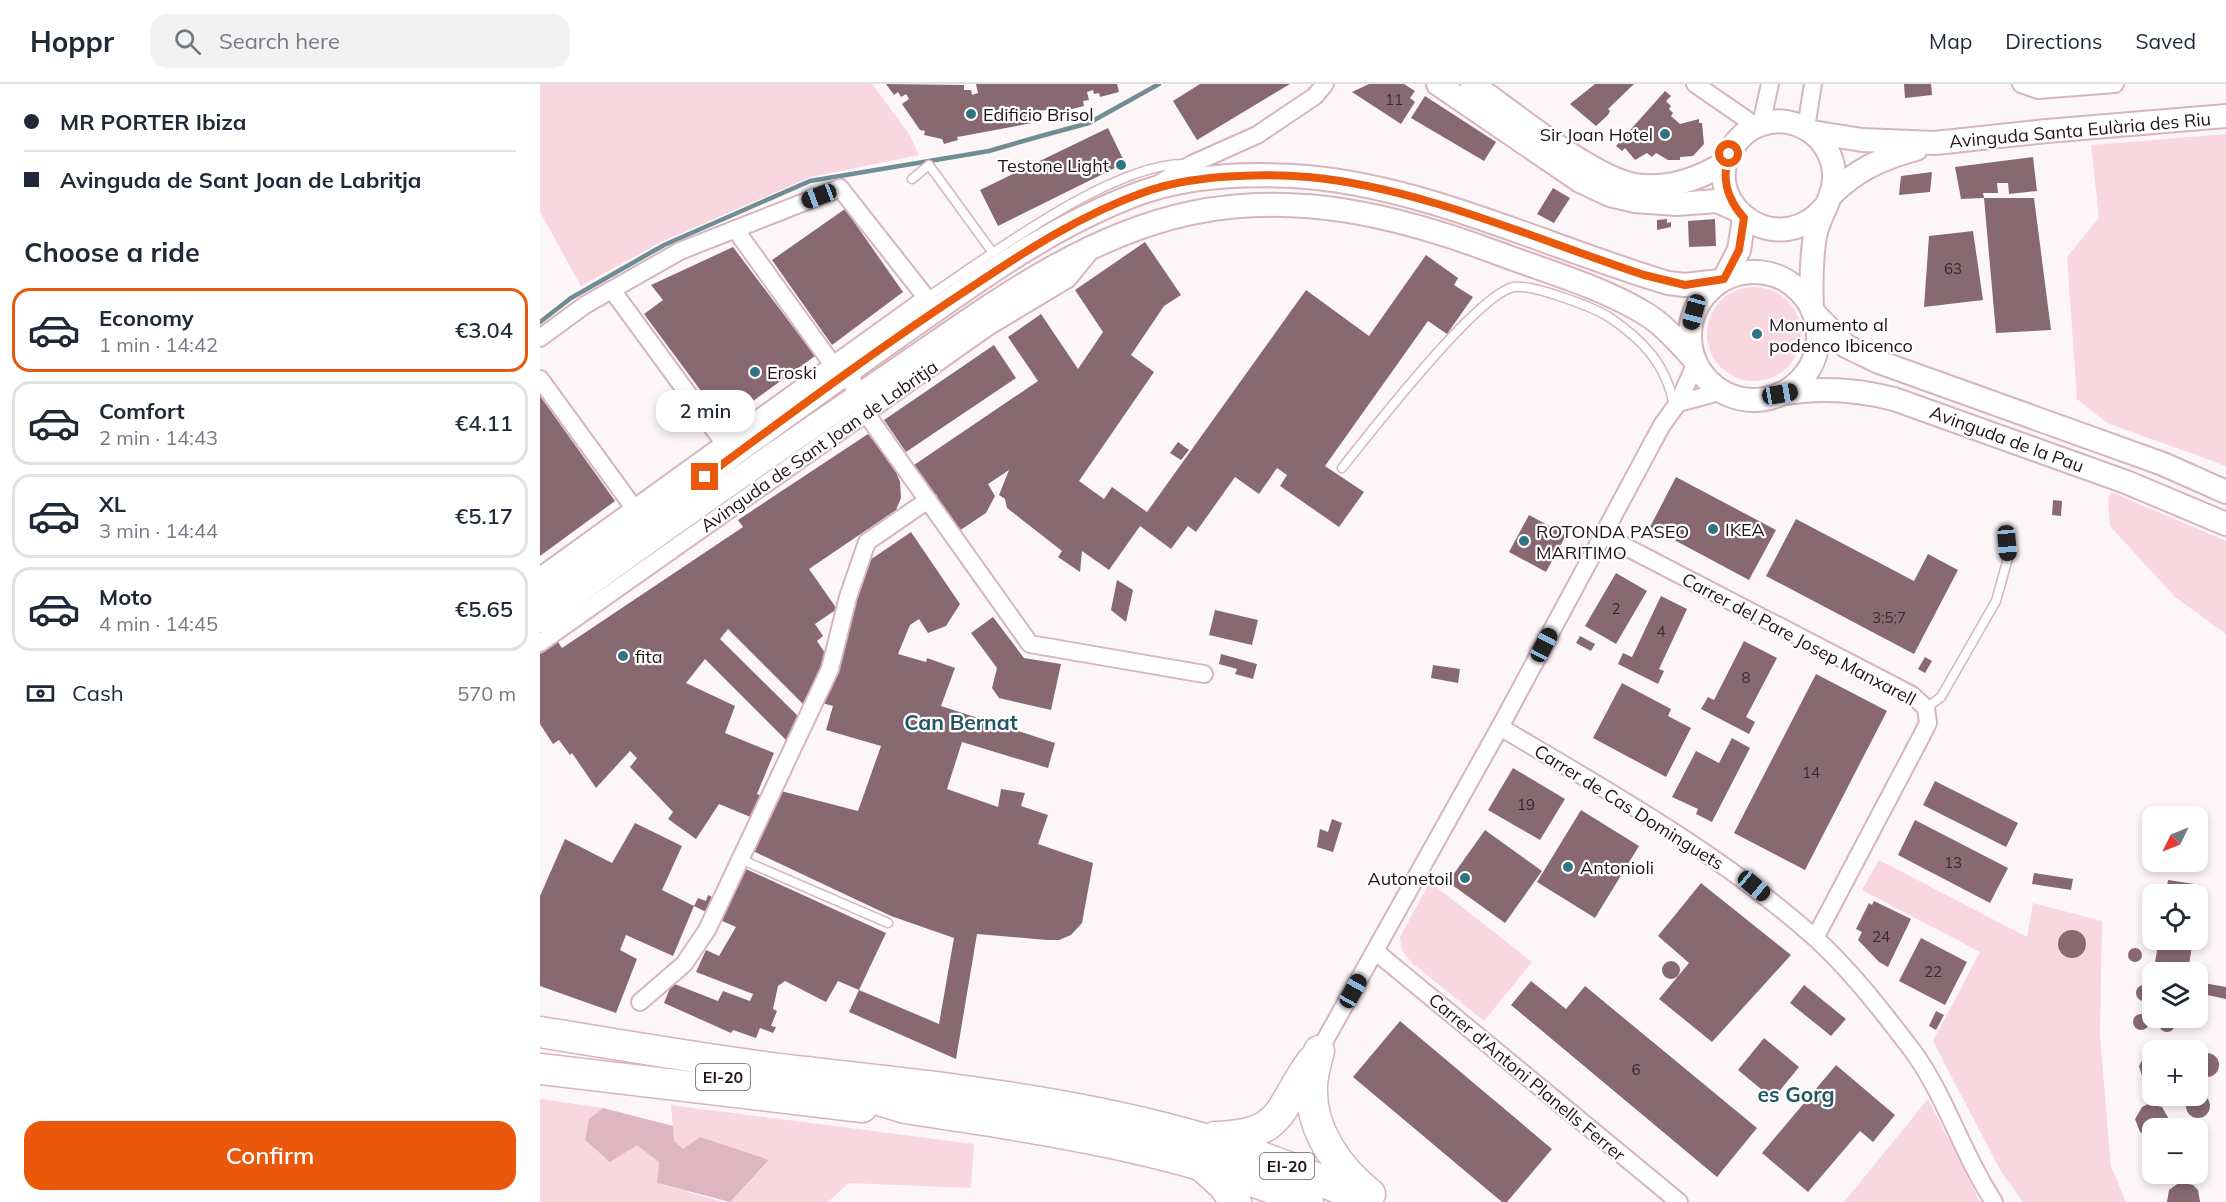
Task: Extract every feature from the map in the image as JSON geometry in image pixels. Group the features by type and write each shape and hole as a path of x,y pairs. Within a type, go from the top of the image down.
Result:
{"highway":[{"path":"540,1016 806,1060 890,1080"},
{"name":"EI-20","path":"540,1032 803,1072 890,1080 1084,1110 1201,1150 1308,1202"},
{"name":"EI-20","path":"540,1049 876,1100 905,1108 1083,1136 1201,1150 1296,1169 1367,1202"},
{"path":"1236,1202 1201,1150 1267,1128 1281,1113 1319,1051"},
{"path":"1319,1051 1311,1088 1314,1113 1323,1138 1340,1165 1379,1202"},
{"path":"540,1069 877,1109 905,1108"}],"main road":[{"path":"1438,84 1580,181 1610,195 1635,201 1677,204 1717,201 1764,228 1787,230 1808,222 1828,201"},
{"path":"1472,84 1588,165 1636,185 1676,184 1702,177 1726,162"},
{"name":"Avinguda Santa Eulària des Riu","path":"1809,130 1862,140 1935,143 2047,130 2226,116"},
{"path":"1784,121 1809,130 1824,145 1832,160 1834,177 1813,249 1813,311 1818,337 1813,360 1800,380 1780,394 1757,399 1734,396 1723,391 1704,375 1695,361 1690,338 1694,312 1709,290 1722,280 1739,250 1741,214 1726,187 1726,162 1737,140 1759,125 1784,121"},
{"name":"Avinguda Santa Eulària des Riu","path":"1828,201 1847,179 1873,163 1935,143"},
{"path":"540,597 842,367 931,304 1078,221 1145,192 1196,181 1242,176 1311,177 1402,195 1668,283 1685,285 1722,280 1746,272 1780,277 1799,290 1813,311"},
{"name":"Avinguda de Sant Joan de Labritja","path":"540,621 861,405 1020,286 1128,232 1191,213 1253,206 1303,205 1357,210 1418,225 1477,245 1621,301 1654,319 1695,361"},
{"name":"Avinguda de la Pau","path":"1813,311 1836,337 1857,352 2151,460 2226,492"},
{"name":"Avinguda de la Pau","path":"1780,394 1804,390 1839,389 1867,392 1894,399 2126,482 2226,524"}],"street":[{"path":"1145,192 1192,164 1257,135 1315,96 1325,84"},
{"path":"1695,84 1759,125 1770,84"},
{"path":"1809,130 1813,84"},
{"path":"2021,84 2044,87 2115,84"},
{"path":"540,338 585,305 680,251 840,188 931,304"},
{"path":"735,230 842,367 861,405 1030,644 1204,674"},
{"path":"612,290 724,443"},
{"path":"1319,1051 1676,405 1695,361"},
{"path":"540,576 724,443 842,367"},
{"path":"540,379 634,508"},
{"path":"1676,405 1723,391"},
{"name":"Avinguda de Sant Joan de Labritja","path":"540,644 861,405"},
{"path":"640,1002 684,964 707,930 830,669 848,597 867,542 928,500"},
{"name":"Carrer del Pare Josep Manxarell","path":"1603,535 1912,695 1926,708 1928,723 1815,938"},
{"name":"Carrer de Cas Dominguets","path":"1500,727 1754,886 1815,938 1857,983 1913,1052 1994,1202"},
{"name":"Carrer d'Antoni Planells Ferrer","path":"1375,951 1679,1202"}],"lane":[{"path":"931,304 993,253 1095,192 1164,164 1192,164"},
{"path":"912,178 929,165 993,253"},
{"path":"1342,468 1425,367 1484,304 1514,287 1539,291 1594,308 1631,332 1651,352 1664,373 1676,405"},
{"path":"1926,708 1941,697 1996,601 2008,558 2006,532"},
{"path":"740,859 888,923"}],"shaded area":[{"path":"540,84 872,84 909,134 919,155 811,177 661,242 581,286 540,212"},
{"path":"2226,134 2226,466 2107,423 2077,399 2067,257 2099,218 2091,145"},
{"path":"1754,287 1772,290 1787,301 1798,316 1801,334 1798,352 1787,367 1772,378 1754,381 1736,378 1721,367 1710,352 1707,334 1710,316 1721,301 1736,290"},
{"path":"2111,492 2226,541 2226,634 2175,597 2110,526 2108,499"},
{"path":"1879,860 2027,937 2033,903 2102,921 2100,1036 2111,1166 2126,1202 2023,1202 2000,1170 1933,1041 1980,952 1862,890"},
{"path":"1430,882 1532,962 1484,1021 1412,963 1402,951 1400,937"},
{"path":"540,1099 603,1108 589,1119 637,1144 659,1162 657,1183 723,1202 540,1202"},
{"path":"1928,1099 1980,1202 1844,1202"},
{"path":"671,1105 974,1144 971,1188 849,1183 828,1202 730,1202 769,1161 683,1149 674,1142"},
{"path":"603,1108 673,1126 674,1141 683,1149 700,1137 769,1160 730,1202 657,1183 659,1162 637,1145 610,1162 585,1140 589,1119"}],"building":[{"name":"Edificio Brisol","path":"886,84 964,85 964,90 971,90 972,95 978,93 976,84 1117,84 1119,92 1100,97 1099,93 1094,94 1093,90 1087,92 1089,100 1083,101 1084,106 1048,115 1047,110 1034,111 1036,118 1031,119 1032,123 957,137 958,140 944,144 942,139 924,135 925,131 920,130 902,104 909,99 906,94 901,97 898,92 894,95"},
{"path":"1200,84 1290,84 1197,140 1173,101"},
{"path":"1369,84 1404,84 1415,91 1410,98 1415,102 1401,124 1352,92"},
{"path":"1595,84 1634,84 1608,109 1610,111 1608,115 1596,126 1570,104"},
{"path":"1904,84 1931,84 1932,95 1905,98"},
{"name":"Sir Joan Hotel","path":"1665,91 1671,96 1666,101 1671,106 1669,109 1673,113 1671,116 1680,124 1699,119 1699,123 1702,123 1704,144 1693,156 1680,157 1680,160 1668,160 1656,153 1652,157 1647,153 1635,160 1625,148 1622,151 1616,146"},
{"path":"1425,96 1496,142 1484,161 1411,118"},
{"path":"1108,128 1125,163 998,226 980,190"},
{"path":"2033,157 2037,191 2009,194 2008,183 1997,183 1998,193 1983,193 1984,198 1961,199 1955,167"},
{"path":"1932,172 1930,192 1899,195 1901,176"},
{"path":"1553,188 1570,198 1554,223 1537,214"},
{"path":"1984,198 2034,198 2051,330 1996,333"},
{"path":"845,209 903,292 832,345 772,260"},
{"path":"1667,219 1667,223 1671,222 1671,227 1657,230 1657,220"},
{"path":"1715,219 1716,246 1689,247 1688,221"},
{"path":"1973,231 1983,300 1924,307 1929,236"},
{"path":"1145,242 1181,295 1164,306 1131,355 1154,372 1079,481 1104,499 1112,487 1147,512 1306,290 1369,336 1426,255 1458,278 1454,285 1473,297 1447,334 1428,321 1325,466 1364,492 1339,527 1280,486 1287,475 1277,468 1259,494 1235,477 1196,532 1188,526 1171,549 1140,526 1109,570 1082,551 1080,572 1058,557 1062,551 1007,508 1005,499 999,495 1009,470 988,484 995,496 986,513 959,531 914,465 1038,381 1008,337 1041,314 1078,369 1103,332 1075,290"},
{"path":"733,247 815,356 724,422 644,314 663,300 651,285"},
{"path":"994,345 1016,378 906,452 884,420"},
{"path":"540,396 615,501 540,556"},
{"path":"868,434 894,467 900,482 901,498 896,510 809,569 837,609 815,624 823,636 817,641 827,656 805,706 728,629 720,639 797,715 798,725 787,741 705,659 686,683 735,706 725,733 774,753 757,794 764,797 753,818 719,804 696,839 668,819 673,812 630,767 637,758 630,751 596,788 572,753 570,755 559,740 553,744 540,724 540,654 558,642 562,648 743,527 738,520"},
{"path":"1178,442 1189,450 1181,460 1170,453"},
{"name":"IKEA","path":"1676,477 1776,530 1749,580 1650,527"},
{"path":"2053,500 2062,501 2061,516 2052,515"},
{"path":"1529,515 1566,535 1546,572 1509,552"},
{"path":"1796,519 1914,581 1928,554 1958,570 1914,654 1766,576"},
{"path":"911,532 960,604 946,626 928,633 919,619 910,625 898,654 926,662 927,658 955,668 941,706 1055,743 1048,768 962,742 947,789 998,807 1001,789 1025,793 1021,806 1048,815 1038,844 1093,863 1082,923 1071,935 1059,940 1047,940 977,934 956,1059 849,1012 859,990 939,1024 954,938 891,916 753,851 781,791 858,811 881,746 826,730 833,706 822,703 859,582 870,560"},
{"path":"1616,573 1647,591 1616,644 1585,626"},
{"path":"1117,580 1133,590 1126,622 1111,610"},
{"path":"1661,596 1687,609 1659,669 1664,671 1658,684 1618,664 1623,653 1632,657"},
{"path":"1215,610 1258,620 1252,645 1209,635"},
{"path":"993,617 1024,658 1061,664 1051,710 999,698 992,688 997,668 971,633"},
{"path":"1580,636 1595,644 1591,651 1576,643"},
{"path":"1744,641 1777,658 1746,717 1755,722 1749,734 1701,709 1708,697 1714,700"},
{"path":"1221,654 1257,664 1253,679 1235,674 1237,669 1219,664"},
{"path":"1925,657 1932,661 1925,673 1918,669"},
{"path":"1433,665 1460,669 1458,683 1431,678"},
{"path":"1816,674 1887,711 1805,870 1734,833"},
{"path":"1622,683 1671,709 1668,716 1691,728 1666,777 1593,738"},
{"path":"1732,738 1750,748 1712,822 1696,814 1698,809 1672,797 1696,751 1719,763"},
{"path":"1513,768 1565,799 1540,840 1488,810"},
{"path":"1935,781 2018,823 2006,847 1923,805"},
{"path":"1581,810 1639,846 1595,918 1537,882"},
{"path":"1332,819 1342,823 1333,852 1317,847 1320,829 1328,832"},
{"path":"1915,820 2008,868 1990,903 1898,855"},
{"path":"635,823 682,846 662,890 694,906 673,956 626,935 620,950 637,959 616,1013 540,986 540,896 565,839 612,863"},
{"path":"1485,830 1542,871 1505,923 1448,882"},
{"path":"746,869 886,933 859,990 838,981 826,1002 785,981 778,986 773,1009 777,1011 771,1026 776,1027 773,1033 760,1028 756,1038 733,1030 731,1033 664,1003 672,983 718,1001 723,991 750,1001 753,994 696,972 706,950 719,956 736,927 720,920"},
{"path":"2034,873 2073,879 2071,890 2032,884"},
{"path":"2168,880 2194,884 2167,884"},
{"path":"1701,883 1791,955 1712,1042 1659,999 1689,963 1658,936"},
{"path":"708,895 714,898 708,913 694,906 698,898 706,901"},
{"path":"1874,901 1911,919 1888,967 1879,962 1858,940 1862,932 1856,929 1869,903 1872,905"},
{"path":"2072,930 2082,934 2086,944 2082,954 2072,958 2062,954 2058,944 2062,934"},
{"path":"1921,938 1967,962 1945,1005 1899,981"},
{"path":"2135,948 2140,950 2142,955 2140,960 2135,962 2130,960 2128,955 2130,950"},
{"path":"2157,950 2191,950 2190,962 2155,962"},
{"path":"1671,961 1679,966 1680,970 1675,978 1671,979 1663,974 1662,970 1667,962"},
{"path":"1531,981 1566,1009 1585,986 1757,1128 1717,1177 1511,1005"},
{"path":"2208,984 2226,987 2226,999 2208,995"},
{"path":"1804,985 1846,1019 1831,1036 1790,1003"},
{"path":"2141,985 2142,1001 2136,996 2136,990"},
{"path":"1936,1011 1944,1015 1936,1030 1929,1026"},
{"path":"2141,1014 2142,1028 2147,1028 2138,1030 2133,1025 2133,1019"},
{"path":"1400,1021 1552,1149 1507,1202 1502,1202 1353,1077"},
{"path":"2160,1028 2174,1028 2167,1032"},
{"path":"1764,1038 1799,1067 1773,1099 1738,1070"},
{"path":"2208,1053 2218,1061 2218,1069 2208,1077"},
{"path":"2142,1060 2142,1076 2139,1066"},
{"path":"1836,1065 1895,1115 1873,1142 1860,1131 1808,1192 1762,1153"},
{"path":"2208,1099 2209,1101 2207,1115 2198,1118 2189,1115 2186,1106 2208,1106"},
{"path":"2142,1107 2162,1107 2168,1118 2142,1118 2142,1133 2135,1119"},
{"path":"2177,1184 2193,1185 2198,1190 2200,1202 2167,1202 2169,1190"}],"waterway":[{"path":"540,322 571,298 664,245 810,181 989,151 1089,123 1159,84"}],"place":[{"name":"Edificio Brisol","path":"971,114"},
{"name":"Sir Joan Hotel","path":"1665,134"},
{"name":"Testone Light","path":"1121,165"},
{"name":"Monumento al podenco Ibicenco","path":"1757,334"},
{"name":"Eroski","path":"755,372"},
{"name":"IKEA","path":"1713,529"},
{"name":"ROTONDA PASEO MARITIMO","path":"1524,541"},
{"name":"fita","path":"623,656"},
{"name":"Antonioli","path":"1568,867"},
{"name":"Autonetoil","path":"1465,878"}],"district":[{"name":"Can Bernat","path":"961,722"},
{"name":"es Gorg","path":"1796,1094"}],"route":[{"path":"705,477 851,370 1028,249 1078,221 1145,192 1196,181 1242,176 1311,177 1402,195 1668,283 1685,285 1724,279 1739,250 1744,218 1732,203 1726,187 1725,170 1729,154"}]}
